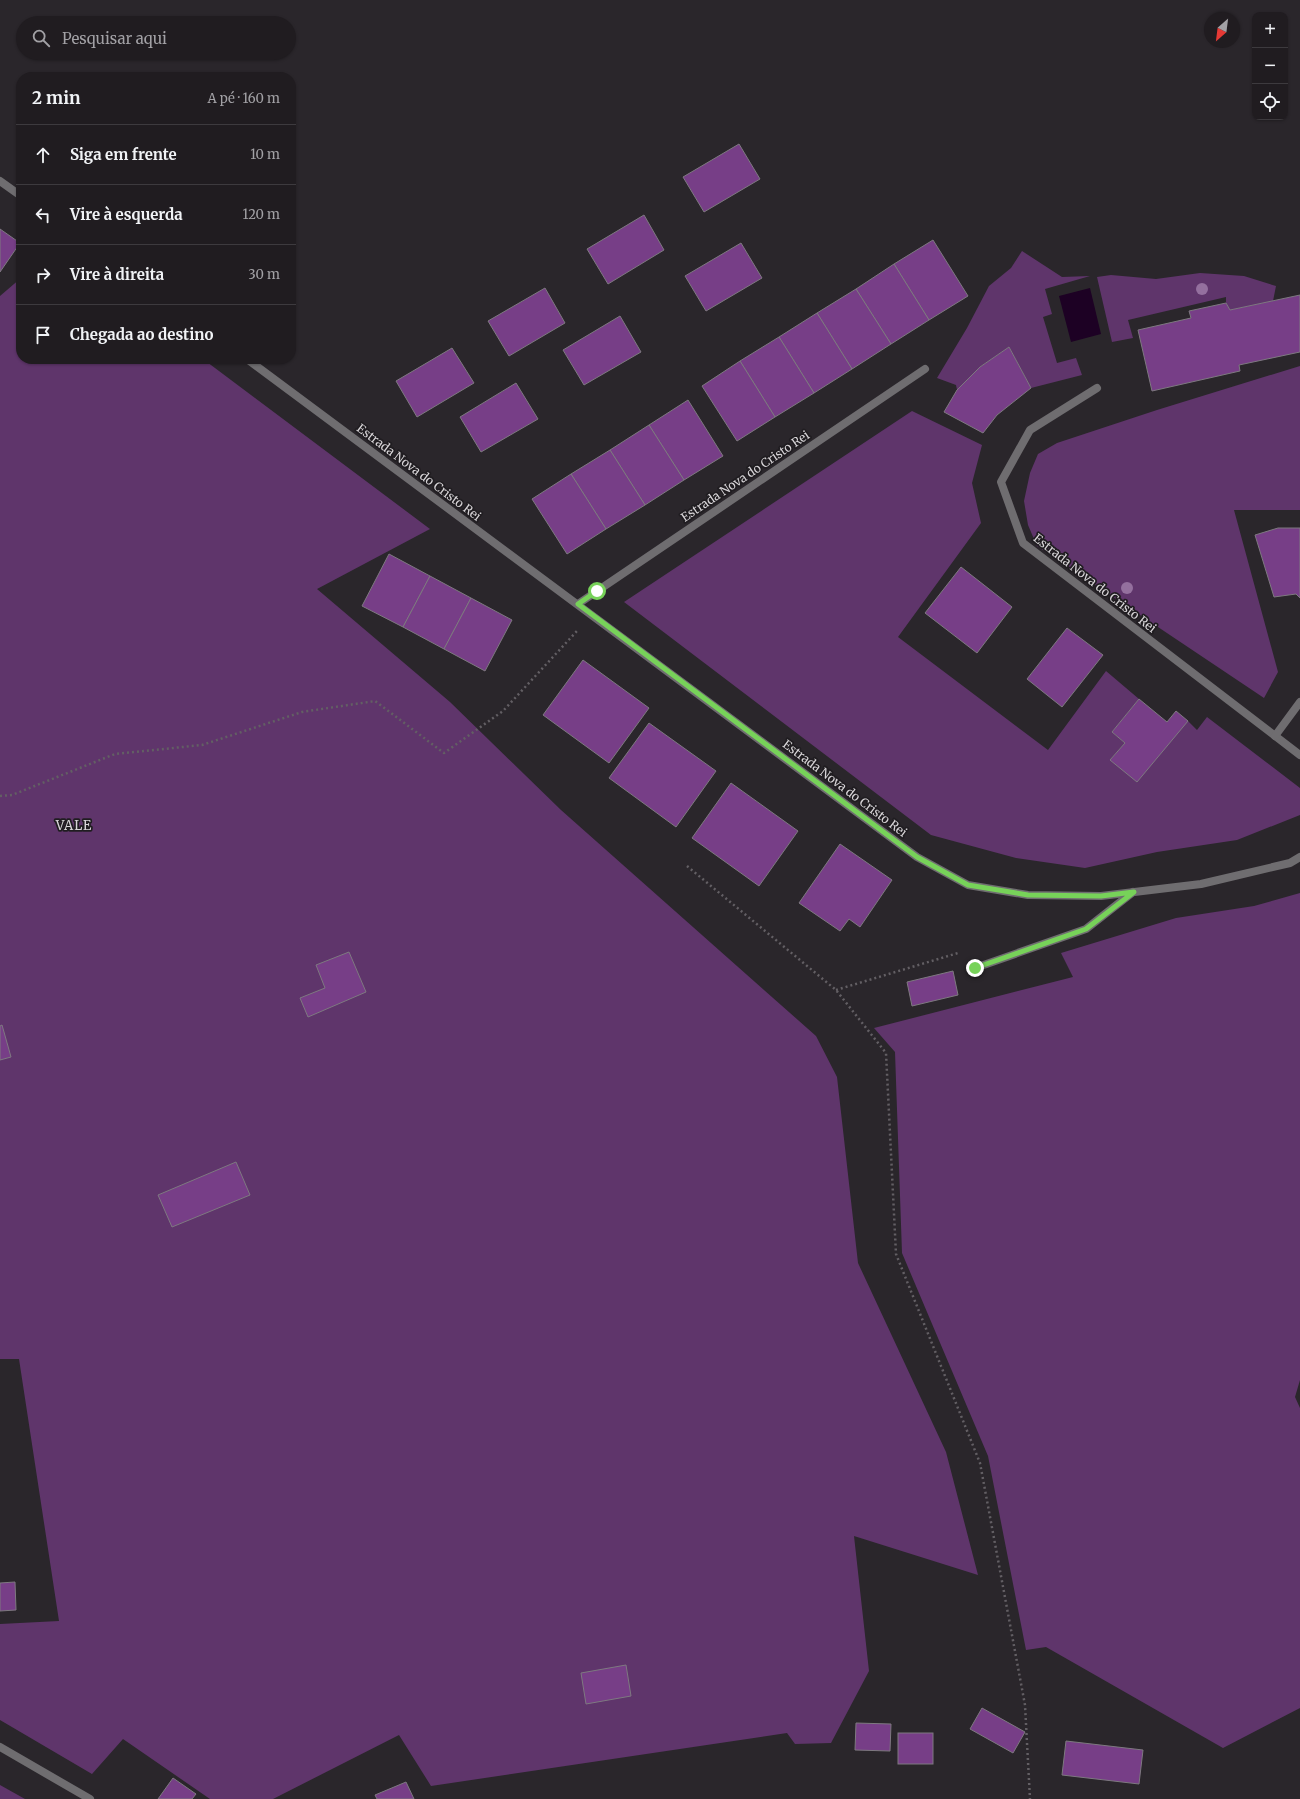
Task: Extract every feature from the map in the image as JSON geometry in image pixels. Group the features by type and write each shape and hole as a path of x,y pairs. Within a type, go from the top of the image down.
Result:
{"street":[{"path":"0,181 16,192"},
{"name":"Estrada Nova do Cristo Rei","path":"254,364 917,857 968,885 1028,895 1101,896 1201,884 1290,863 1300,857"},
{"name":"Estrada Nova do Cristo Rei","path":"578,604 925,369"},
{"name":"Estrada Nova do Cristo Rei","path":"1097,388 1030,430 1001,482 1022,542 1300,756"},
{"path":"1275,736 1300,702"},
{"path":"975,968 1086,929 1134,892"},
{"path":"0,1747 90,1799"}],"path":[{"path":"0,796 12,795 115,754 202,745 302,712 375,701 444,753 503,711 593,615"},
{"path":"687,866 836,990 886,1053 896,1254 980,1463 1025,1705 1030,1799"}],"shaded area":[{"path":"1022,251 1062,277 1090,276 1045,289 1052,314 1043,317 1057,363 1076,358 1082,375 1031,388 1009,347 980,367 957,390 956,385 937,378 967,328 989,286 1011,268"},
{"path":"1200,273 1244,276 1276,286 1273,301 1230,310 1226,303 1226,297 1128,320 1133,338 1112,342 1097,277 1111,275 1156,279"},
{"path":"16,282 16,364 210,364 430,529 317,589 450,702 561,810 816,1036 837,1077 858,1263 946,1452 978,1575 854,1536 869,1671 831,1743 795,1744 787,1733 431,1786 399,1735 273,1799 210,1799 123,1739 92,1774 0,1720 0,1624 59,1621 19,1359 0,1359 0,296"},
{"path":"1090,288 1101,334 1071,342 1059,296"},
{"path":"1300,366 1300,510 1234,510 1278,672 1264,698 1037,546 1028,525 1024,501 1030,473 1038,454 1057,443 1157,410"},
{"path":"912,411 982,445 972,483 981,523 898,637 1048,750 1106,671 1139,699 1112,732 1125,743 1110,760 1188,721 1197,730 1207,717 1300,788 1300,815 1237,840 1157,852 1085,868 1016,858 931,835 624,602"},
{"path":"1300,893 1300,1380 1295,1397 1300,1408 1300,1708 1223,1748 1046,1647 1026,1650 988,1456 902,1253 895,1052 874,1028 1073,977 1061,953 1176,918 1254,906"},
{"path":"0,1785 25,1799 0,1799"}],"building":[{"path":"739,144 760,179 704,212 683,177"},
{"path":"644,215 664,250 608,284 587,249"},
{"path":"0,229 16,240 16,249 0,272"},
{"path":"933,240 968,296 929,320 894,264"},
{"path":"741,243 762,278 706,311 685,276"},
{"path":"894,264 929,320 891,344 856,289"},
{"path":"545,288 565,323 509,356 488,321"},
{"path":"856,289 891,344 852,369 817,313"},
{"path":"1300,295 1300,352 1239,365 1240,371 1152,391 1138,330 1191,318 1189,311 1226,303 1230,310"},
{"path":"817,313 852,369 814,393 779,337"},
{"path":"620,316 641,352 584,385 563,350"},
{"path":"779,337 814,393 775,417 740,361"},
{"path":"1009,347 1031,388 997,415 983,433 944,412 957,390 980,367"},
{"path":"452,348 474,383 417,417 396,381"},
{"path":"740,361 775,417 737,441 702,386"},
{"path":"516,383 538,419 481,452 460,417"},
{"path":"688,400 723,456 684,480 649,425"},
{"path":"649,425 684,480 645,505 610,450"},
{"path":"610,450 645,505 606,529 571,474"},
{"path":"571,474 606,529 567,554 532,499"},
{"path":"1278,528 1300,528 1300,598 1296,594 1274,597 1255,535"},
{"path":"389,554 430,576 403,627 362,606"},
{"path":"961,567 1012,607 977,653 925,613"},
{"path":"430,576 471,598 444,649 403,627"},
{"path":"471,598 512,620 485,671 444,649"},
{"path":"1067,628 1103,655 1062,707 1027,679"},
{"path":"583,660 649,708 609,763 543,715"},
{"path":"1139,699 1167,722 1176,711 1188,721 1137,782 1110,760 1125,743 1112,732"},
{"path":"649,723 716,771 676,827 609,778"},
{"path":"731,783 798,831 759,886 692,838"},
{"path":"840,844 892,880 860,927 849,919 840,931 799,903"},
{"path":"349,952 366,992 308,1017 300,998 325,988 316,965"},
{"path":"953,971 958,995 912,1006 907,982"},
{"path":"2,1025 11,1057 0,1060 0,1026"},
{"path":"236,1162 250,1195 172,1227 158,1195"},
{"path":"15,1582 16,1610 0,1611 0,1583"},
{"path":"626,1665 631,1696 586,1704 581,1673"},
{"path":"982,1708 1025,1732 1013,1753 970,1729"},
{"path":"856,1723 891,1724 890,1751 855,1750"},
{"path":"898,1733 933,1733 933,1764 898,1764"},
{"path":"1066,1741 1143,1750 1139,1784 1062,1775"},
{"path":"173,1778 196,1794 192,1799 158,1799"},
{"path":"406,1782 414,1799 377,1799 375,1795"}],"district":[{"name":"VALE","path":"74,825"}],"route":[{"path":"597,591 578,604 618,632 917,857 968,885 1028,895 1101,896 1134,892 1086,929 975,968"}]}
